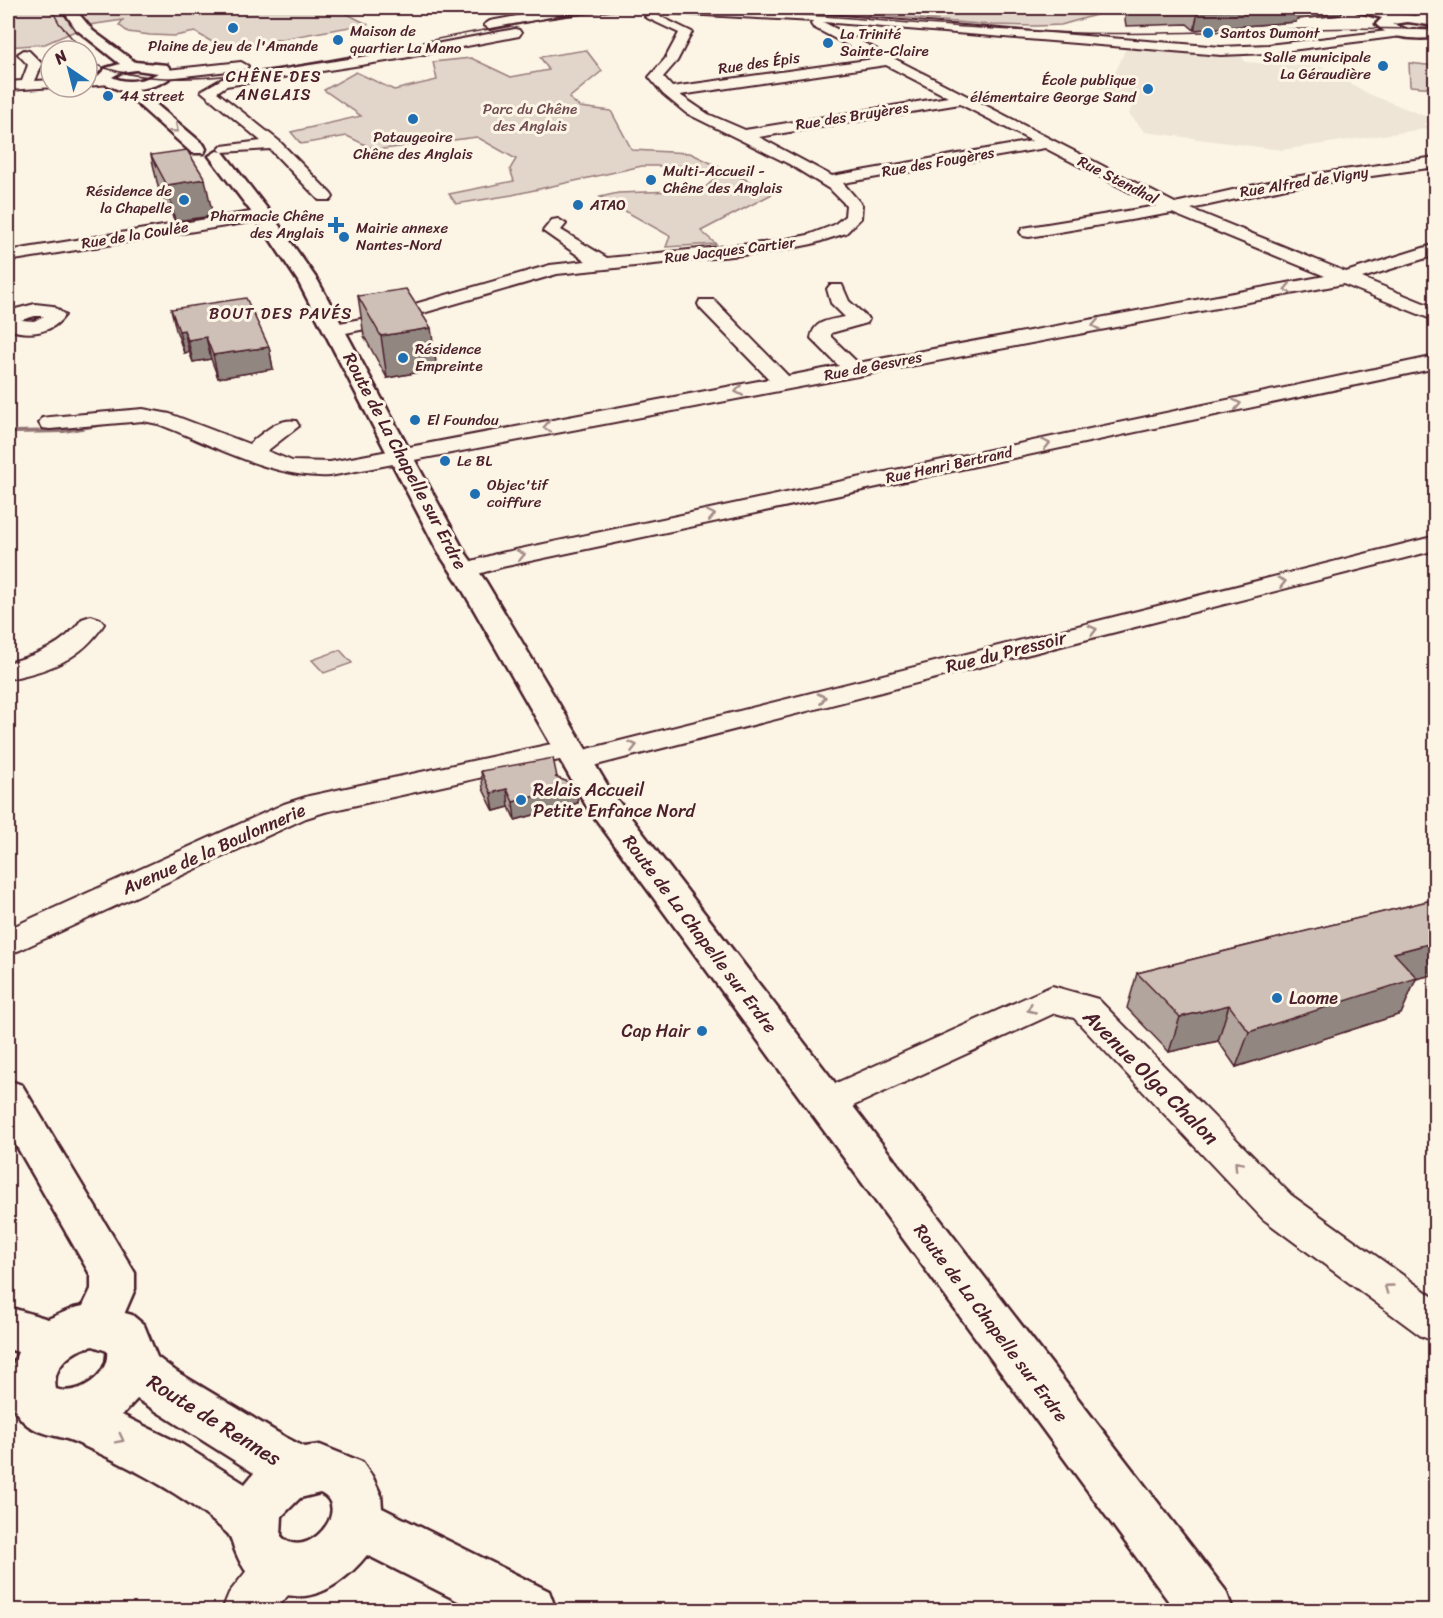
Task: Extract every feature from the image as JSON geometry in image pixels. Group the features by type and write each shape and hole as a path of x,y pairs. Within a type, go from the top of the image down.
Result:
{"street":[{"path":"68,8 84,31 132,67"},
{"path":"112,82 103,76 108,72 132,67 165,71 229,67 340,52 575,8"},
{"path":"1362,8 1400,25"},
{"path":"650,12 819,19 1221,51 1268,49 1400,25 1419,19 1436,9"},
{"name":"Rue Jacques Cartier","path":"336,329 368,323 556,269 772,247 826,235 853,218 854,211 850,198 830,181 777,150 709,122 690,111 670,92 656,76 660,69 670,61 686,32 650,12"},
{"name":"Rue Stendhal","path":"819,19 817,23 887,61 1173,208 1436,315"},
{"path":"1419,19 1435,31"},
{"path":"1387,28 1383,24 1385,22 1435,31"},
{"path":"1187,49 1258,46 1387,28"},
{"path":"940,29 936,32 959,44"},
{"path":"448,33 470,42"},
{"path":"325,197 274,144 208,91 222,83 331,67 515,33"},
{"path":"15,89 35,64 24,54"},
{"name":"Rue des Épis","path":"670,92 887,61"},
{"path":"99,82 152,81 165,71"},
{"path":"152,81 165,94"},
{"name":"Route de La Chapelle sur Erdre","path":"112,82 129,89 214,150"},
{"path":"15,89 39,86"},
{"name":"Rue des Bruyères","path":"742,135 962,99"},
{"name":"Route de La Chapelle sur Erdre","path":"201,132 263,215 308,281 336,329 451,552 599,799 1207,1611"},
{"name":"Rue des Fougères","path":"830,181 1047,143"},
{"path":"214,150 274,144"},
{"name":"Rue Alfred de Vigny","path":"1029,232 1173,208 1277,184 1436,162"},
{"path":"1377,170 1427,179"},
{"name":"Rue de la Coulée","path":"8,256 263,215"},
{"path":"558,224 551,231 602,263"},
{"name":"Rue de Gesvres","path":"50,423 143,415 163,418 300,470 325,470 400,454 1345,278 1436,249"},
{"path":"836,289 840,303 860,319 828,326 822,331 821,338 854,370"},
{"path":"707,304 784,383"},
{"name":"Rue Henri Bertrand","path":"464,571 507,558 1436,362"},
{"path":"252,452 288,426"},
{"name":"Rue du Pressoir","path":"573,755 1436,543"},
{"path":"8,671 71,649 86,634 91,624"},
{"name":"Avenue de la Boulonnerie","path":"8,942 295,811 320,803 573,755"},
{"name":"Avenue Olga Chalon","path":"827,1103 1052,999 1086,1008 1277,1208 1436,1323"},
{"path":"8,1096 113,1273 113,1289 98,1325"},
{"path":"35,1397 86,1411 108,1398 124,1380 131,1364 131,1351 125,1336 115,1329 98,1325 72,1330 53,1342 33,1368 30,1380 35,1397 173,1466 239,1509 256,1524"},
{"path":"8,1328 53,1342"},
{"name":"Route de Rennes","path":"131,1364 148,1382 215,1420 278,1461 300,1471"},
{"path":"320,1469 344,1479 351,1485 357,1502 356,1522 345,1543 326,1561 303,1569 280,1567 272,1563 260,1550 256,1524 258,1512 270,1491 284,1479 300,1471 320,1469"},
{"path":"356,1522 530,1611"},
{"path":"246,1611 280,1567"}],"shaded area":[{"path":"803,8 884,8 869,15 822,12"},
{"path":"1126,48 1241,54 1245,62 1323,67 1369,94 1435,120 1423,124 1432,128 1281,150 1145,132 1129,114 1134,99 1097,88 1110,85"}],"green space":[{"name":"Plaine de jeu de l'Amande","path":"8,8 369,8 343,12 367,24 224,49 195,32 175,36 128,32 119,25 123,20 89,25 57,39 39,39 39,44 8,47"},
{"path":"884,8 1120,8 1061,25 1036,26 992,25 869,15"},
{"name":"Parc du Chêne des Anglais","path":"586,50 602,71 569,98 580,107 611,111 632,150 690,153 774,193 701,231 716,244 666,247 670,236 600,197 618,193 702,190 716,178 681,166 642,166 512,195 456,204 449,194 514,181 510,169 516,159 477,137 376,150 347,136 301,144 291,132 361,116 324,90 356,72 394,90 437,80 433,62 471,58 511,77 549,70 540,57"},
{"path":"1409,63 1435,66 1435,88 1410,86"},
{"path":"340,650 352,663 324,673 312,660"}],"building":[{"path":"1192,8 1256,8 1198,12"},
{"path":"187,150 205,179 167,185 151,155"},
{"path":"406,289 431,328 381,336 358,296"},
{"path":"246,298 269,347 213,355 206,337 188,340 184,330 179,331 171,309"},
{"path":"553,758 557,777 555,777 576,785 513,802 507,789 491,793 481,771"},
{"path":"1436,899 1436,942 1394,953 1417,978 1249,1032 1229,1005 1180,1017 1137,973"}],"waterway":[{"path":"14,432 64,431 114,423"}],"tram line":[{"path":"51,8 59,23 73,39"},
{"path":"99,65 137,75 163,78 215,76 340,58 530,22 626,10 674,8"},
{"path":"675,8 1078,33 1346,28 1436,30"}],"place":[{"name":"Plaine de jeu de l'Amande","path":"233,28"},
{"name":"Santos Dumont","path":"1208,33"},
{"name":"Maison de quartier La Mano","path":"338,40"},
{"name":"La Trinité Sainte-Claire","path":"828,43"},
{"name":"Salle municipale La Géraudière","path":"1383,66"},
{"name":"École publique élémentaire George Sand","path":"1148,89"},
{"name":"44 street","path":"108,96"},
{"name":"Pataugeoire Chêne des Anglais","path":"413,119"},
{"name":"Multi-Accueil - Chêne des Anglais","path":"651,180"},
{"name":"Résidence de la Chapelle","path":"184,200"},
{"name":"ATAO","path":"578,205"},
{"name":"Pharmacie Chêne des Anglais","path":"336,225"},
{"name":"Mairie annexe Nantes-Nord","path":"344,237"},
{"name":"Résidence Empreinte","path":"403,358"},
{"name":"El Foundou","path":"415,420"},
{"name":"Le BL","path":"445,461"},
{"name":"Objec'tif coiffure","path":"475,494"},
{"name":"Relais Accueil Petite Enfance Nord","path":"521,800"},
{"name":"Laome","path":"1277,998"},
{"name":"Cap Hair","path":"702,1031"}],"district":[{"name":"CHÊNE DES ANGLAIS","path":"274,85"},
{"name":"BOUT DES PAVÉS","path":"281,313"}]}
